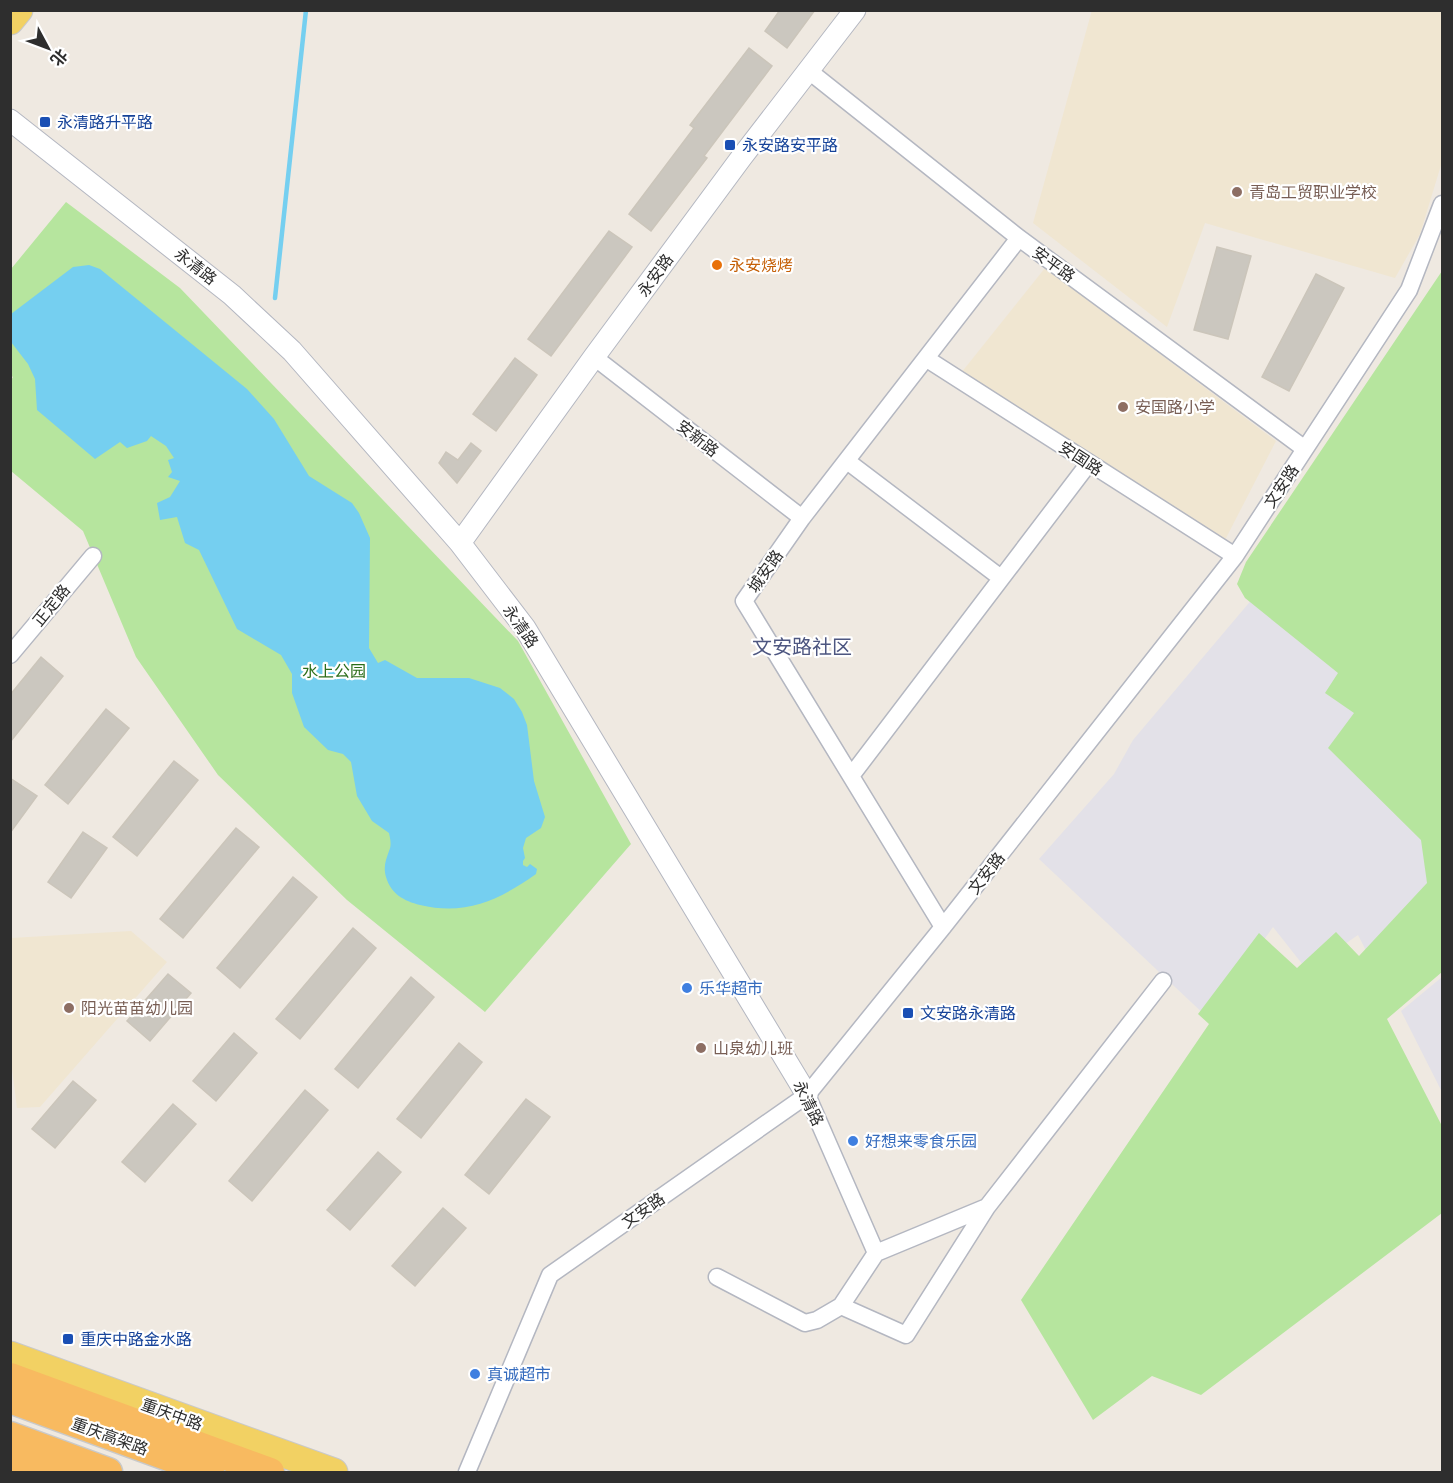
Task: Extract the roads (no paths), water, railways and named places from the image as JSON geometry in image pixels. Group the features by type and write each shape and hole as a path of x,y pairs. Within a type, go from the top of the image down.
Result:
{"highway":[{"path":"10,1377 270,1473"},
{"name":"重庆高架路","path":"10,1399 210,1473"},
{"path":"10,1436 108,1473"},
{"path":"10,1458 52,1473"}],"main road":[{"path":"10,21 19,10"},
{"name":"重庆中路","path":"10,1355 334,1473"}],"street":[{"name":"永安路","path":"460,543 736,165 855,10"},
{"name":"安平路","path":"809,70 1019,238 1305,449"},
{"name":"永清路","path":"10,120 232,295 283,343 460,543 525,628 807,1095 876,1253"},
{"name":"文安路","path":"467,1473 550,1275 807,1095 943,927 1235,556 1409,290 1443,204"},
{"name":"城安路","path":"943,927 744,601 802,518 1019,238"},
{"name":"安新路","path":"594,357 802,518"},
{"name":"安国路","path":"927,359 1235,556"},
{"path":"847,461 1001,578"},
{"path":"851,776 1089,463"},
{"name":"正定路","path":"10,655 93,555"},
{"path":"842,1306 906,1335 987,1207 1163,981"},
{"path":"717,1277 805,1323 818,1320 842,1306 876,1253 987,1207"}],"water":[{"path":"89,265 100,269 247,389 274,419 309,476 352,503 370,538 369,648 378,663 385,660 417,678 469,678 500,688 514,699 527,725 534,781 545,817 541,828 526,838 523,848 525,858 523,865 527,867 530,864 537,869 536,874 495,898 467,907 437,908 420,905 404,899 395,892 388,883 385,870 390,846 389,833 372,821 357,796 351,762 343,754 328,750 304,727 292,693 292,674 281,655 237,629 199,550 185,543 177,517 160,520 157,503 170,497 180,481 168,477 172,472 168,460 174,458 166,446 151,436 147,441 127,448 120,442 95,459 37,410 35,379 28,364 11,342 11,314 73,267"}],"waterway":[{"path":"275,298 306,10"}],"place":[{"name":"永清路升平路","path":"45,122"},
{"name":"永安路安平路","path":"730,145"},
{"name":"青岛工贸职业学校","path":"1237,192"},
{"name":"永安烧烤","path":"717,265"},
{"name":"安国路小学","path":"1123,407"},
{"name":"乐华超市","path":"687,988"},
{"name":"阳光苗苗幼儿园","path":"69,1008"},
{"name":"文安路永清路","path":"908,1013"},
{"name":"山泉幼儿班","path":"701,1048"},
{"name":"好想来零食乐园","path":"853,1141"},
{"name":"重庆中路金水路","path":"68,1339"},
{"name":"真诚超市","path":"475,1374"}],"district":[{"name":"文安路社区","path":"802,647"}],"park label":[{"name":"水上公园","path":"334,671"}]}
